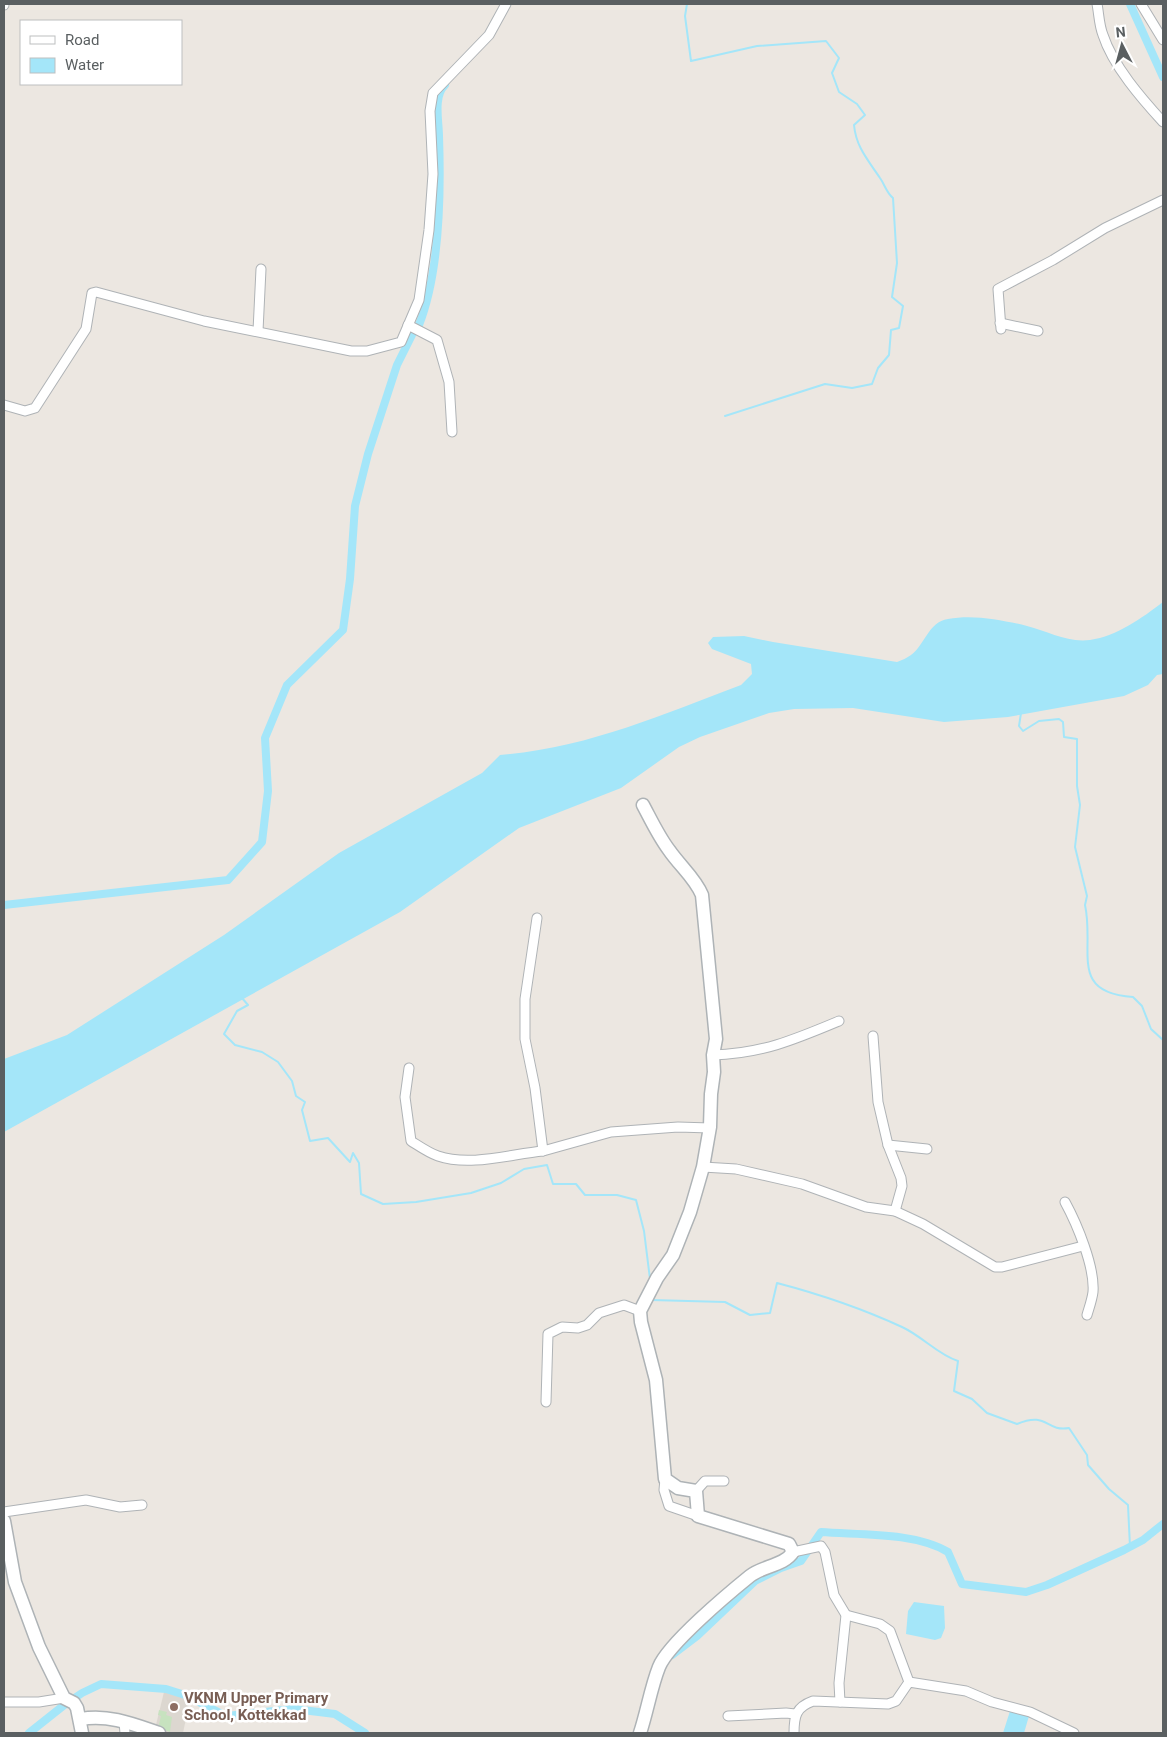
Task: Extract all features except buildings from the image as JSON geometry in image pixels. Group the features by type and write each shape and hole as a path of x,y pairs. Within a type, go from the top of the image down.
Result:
{"street":[{"path":"4,405 31,410 45,396 86,329 92,293 96,292 204,321 351,351 367,351 401,342 419,300 429,230 433,174 430,111 433,94 489,35 506,4"},
{"path":"1097,4 1103,35 1115,58 1130,82 1163,122"},
{"path":"1140,4 1163,40"},
{"path":"1038,330 1001,326 998,289 1053,260 1105,228 1163,200"},
{"path":"258,331 261,269"},
{"path":"408,325 437,340 449,382 452,432"},
{"path":"640,1733 659,1665 675,1645 723,1597 755,1572 789,1558 792,1552 789,1544 669,1506 664,1490 665,1479 656,1380 641,1322 640,1311 657,1278 673,1255 690,1212 703,1167 710,1128 710,1094 714,1072 713,1055 716,1039 702,895 697,883 687,874 668,848 643,806"},
{"path":"537,918 525,999 525,1039 535,1088 543,1151"},
{"path":"713,1055 742,1055 786,1044 839,1021"},
{"path":"873,1036 878,1102 888,1144 902,1186 895,1211"},
{"path":"409,1068 406,1097 411,1141 438,1156 452,1159 476,1159 543,1151 611,1132 678,1127 710,1128"},
{"path":"888,1144 927,1149"},
{"path":"703,1167 736,1169 802,1184 866,1207 895,1211 923,1224 995,1267 1035,1259 1083,1246"},
{"path":"1065,1202 1077,1225 1093,1292 1087,1316"},
{"path":"546,1402 548,1334 562,1327 578,1328 587,1325 599,1313 624,1305 640,1311"},
{"path":"665,1479 678,1488 696,1491"},
{"path":"698,1516 696,1491 704,1480 724,1481"},
{"path":"4,1512 86,1500 120,1508 142,1505"},
{"path":"4,1520 15,1582 39,1648 74,1707 82,1733"},
{"path":"792,1552 821,1546 825,1552 834,1595 846,1615 839,1683 840,1702"},
{"path":"846,1615 880,1624 890,1631 909,1682"},
{"path":"794,1733 795,1714 802,1705 813,1701 888,1704 896,1701 909,1682"},
{"path":"909,1682 966,1691 992,1702 1030,1712 1074,1733"},
{"path":"4,1702 39,1702 74,1707 124,1727 159,1733"},
{"path":"728,1716 795,1714"}],"shaded area":[{"name":"VKNM Upper Primary School, Kottekkad","path":"164,1692 190,1699 183,1733 169,1733 155,1729"}],"green space":[{"path":"159,1710 167,1712 166,1715 172,1717 170,1732 158,1728 161,1716 158,1715"}],"water":[{"path":"1163,602 1163,674 1157,675 1148,685 1124,696 1008,717 944,722 853,708 794,709 769,713 700,737 679,747 621,788 519,828 400,912 4,1132 4,1059 67,1035 224,935 339,853 482,773 500,755 532,751 593,738 623,729 741,685 752,674 751,664 712,649 708,643 713,637 744,636 897,662 916,651 936,624 948,619 978,617 1027,626 1073,640 1090,640 1110,635 1138,620"},
{"path":"914,1602 944,1606 945,1628 941,1638 935,1640 906,1634 908,1611"},
{"path":"1010,1711 1029,1716 1024,1733 1003,1733"}],"waterway":[{"path":"687,4 685,16 691,61 757,46 826,41 839,58 832,73 839,92 857,104 865,115 854,125 857,140 867,159 893,198 897,263 892,297 903,306 899,328 891,330 889,355 878,368 872,384 852,388 825,384 725,416"},
{"path":"1130,4 1163,77"},
{"path":"419,325 431,281 438,232 440,182 438,102 441,90 445,85"},
{"path":"4,905 228,880 262,842 268,791 265,738 287,685 343,630 350,579 355,506 368,454 397,365 412,335"},
{"path":"1021,713 1019,726 1023,731 1039,721 1059,719 1063,722 1064,737 1077,739 1077,786 1080,805 1075,847 1087,896 1085,905 1088,966 1092,978 1099,987 1113,994 1133,997 1142,1006 1151,1029 1163,1040"},
{"path":"242,998 248,1005 237,1011 224,1034 235,1045 262,1052 278,1062 292,1081 296,1096 305,1102 302,1110 310,1141 328,1138 350,1162 353,1153 359,1163 361,1194 383,1204 416,1202 471,1193 501,1183 524,1169 547,1165 553,1184 576,1184 585,1195 617,1195 636,1200 644,1231 650,1279"},
{"path":"651,1300 725,1302 750,1315 770,1313 777,1283 841,1302 902,1327 958,1361 954,1391 972,1399 987,1413 1017,1424 1035,1420 1055,1427 1069,1428 1087,1455 1088,1465 1109,1489 1128,1505 1130,1547"},
{"path":"672,1655 697,1636 755,1581 781,1568 801,1561 821,1532 886,1536 920,1541 948,1552 962,1584 1026,1592 1047,1585 1124,1550 1143,1540 1163,1524"},
{"path":"29,1733 82,1693 101,1684 166,1689 185,1695 226,1716 294,1709 335,1714 365,1733"}],"place":[{"name":"VKNM Upper Primary School, Kottekkad","path":"174,1707"}]}
